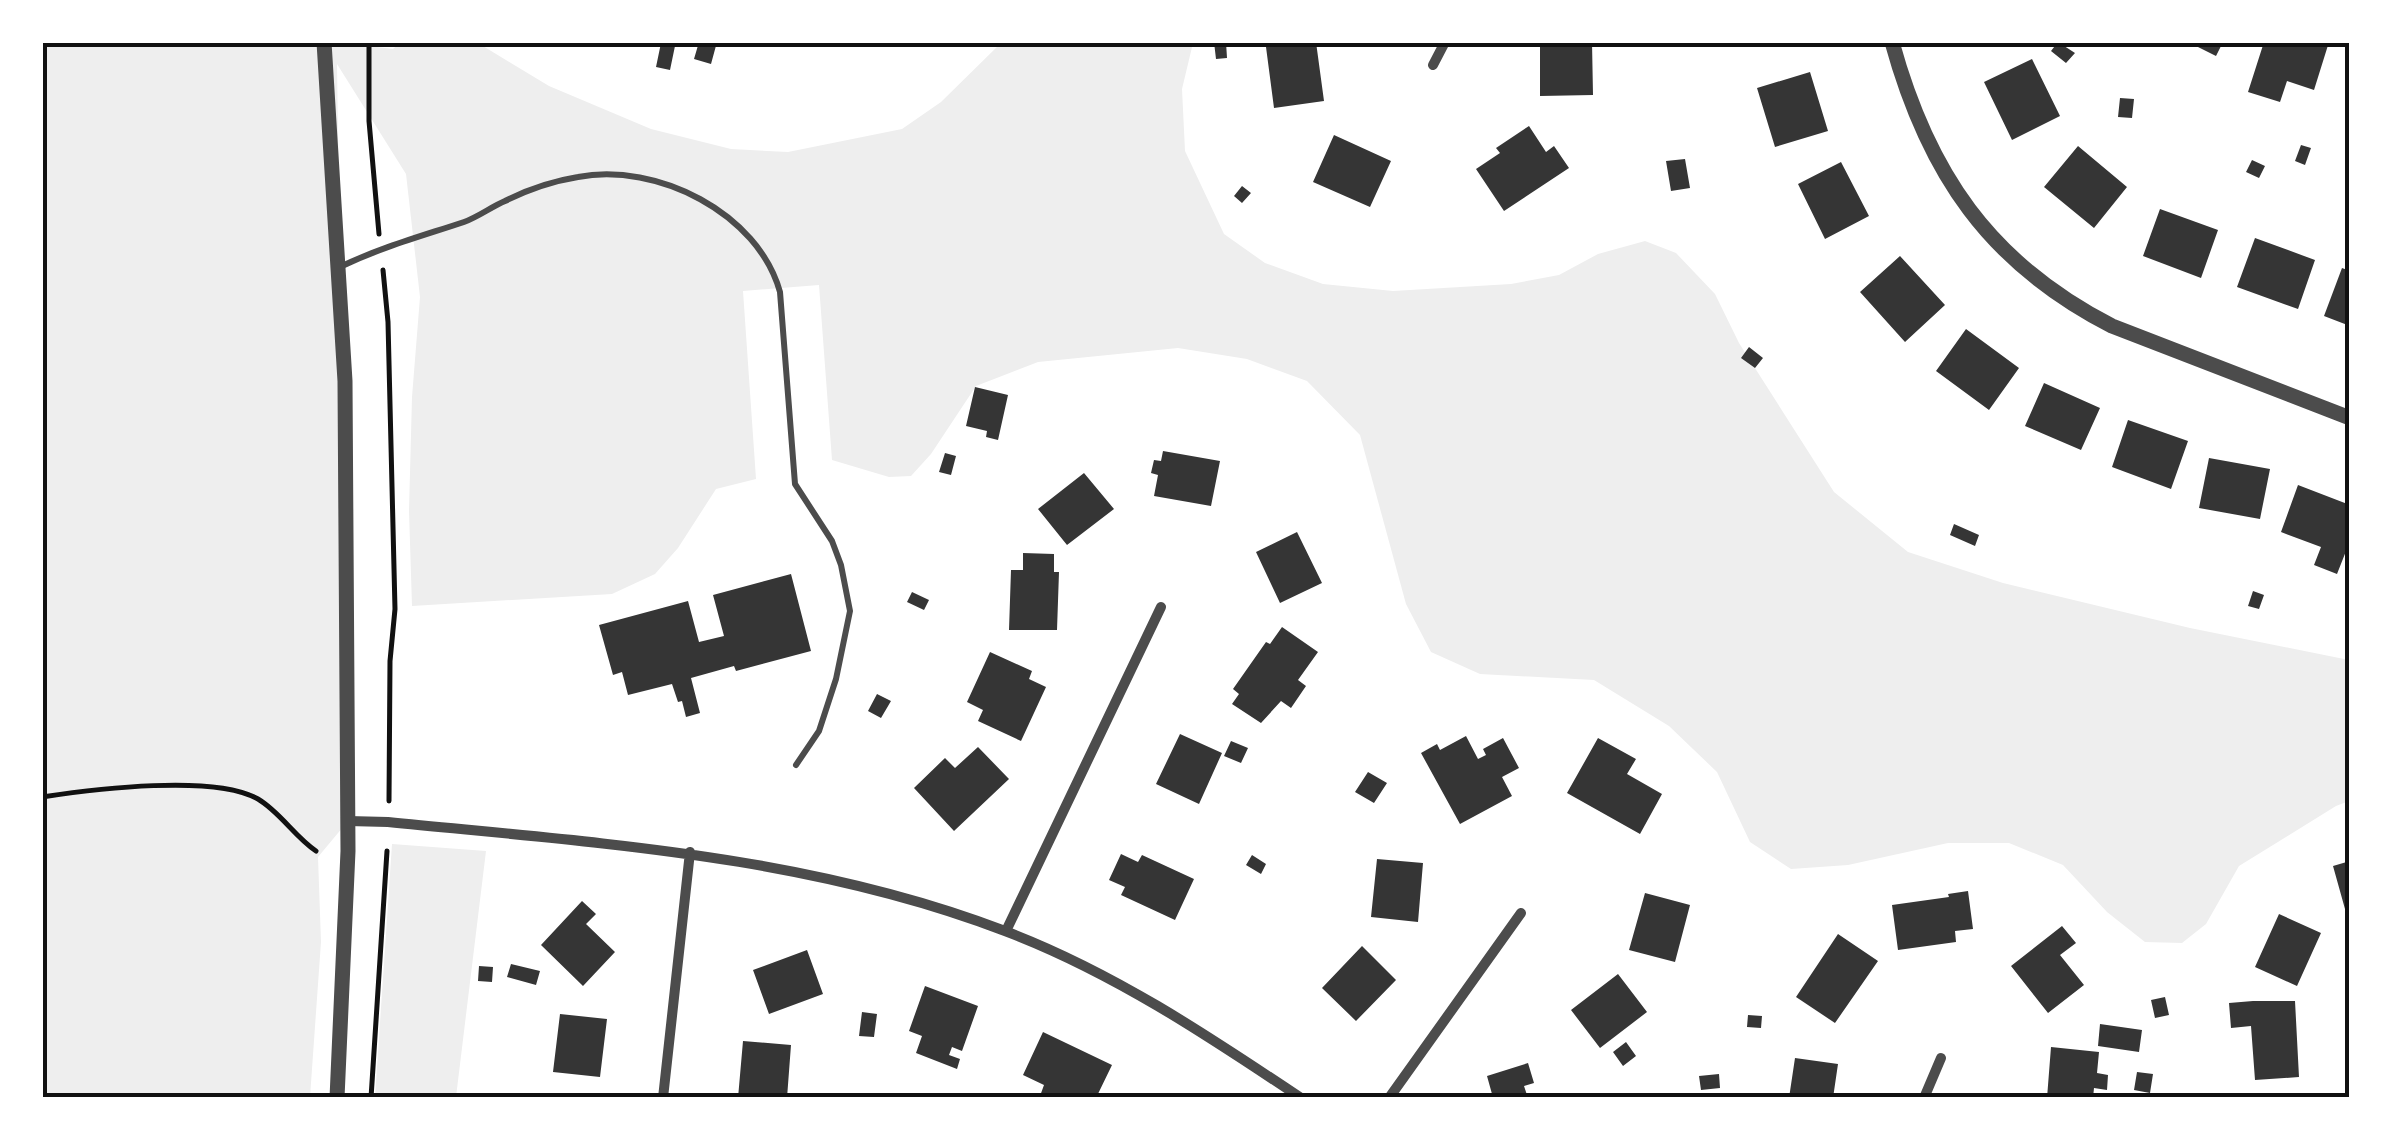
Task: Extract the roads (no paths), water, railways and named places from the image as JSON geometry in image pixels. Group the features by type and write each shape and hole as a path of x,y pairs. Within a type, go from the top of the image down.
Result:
{"street":[{"path":"324,42 345,382 348,821 337,1098"},
{"path":"1433,66 1445,42"},
{"path":"1892,42 1904,86 1942,174 1974,216 2029,272 2077,308 2112,326 2350,418"},
{"path":"1006,931 1161,607"},
{"path":"348,821 690,852 858,885 1006,931 1136,992 1301,1098"},
{"path":"662,1098 690,852"},
{"path":"1390,1098 1521,913"},
{"path":"1924,1098 1941,1058"}],"lane":[{"path":"338,268 380,247 468,220 538,187 580,176 612,175 684,190 758,246 774,269 780,292 795,484 832,541 850,610 836,679 819,731 796,765"}]}
